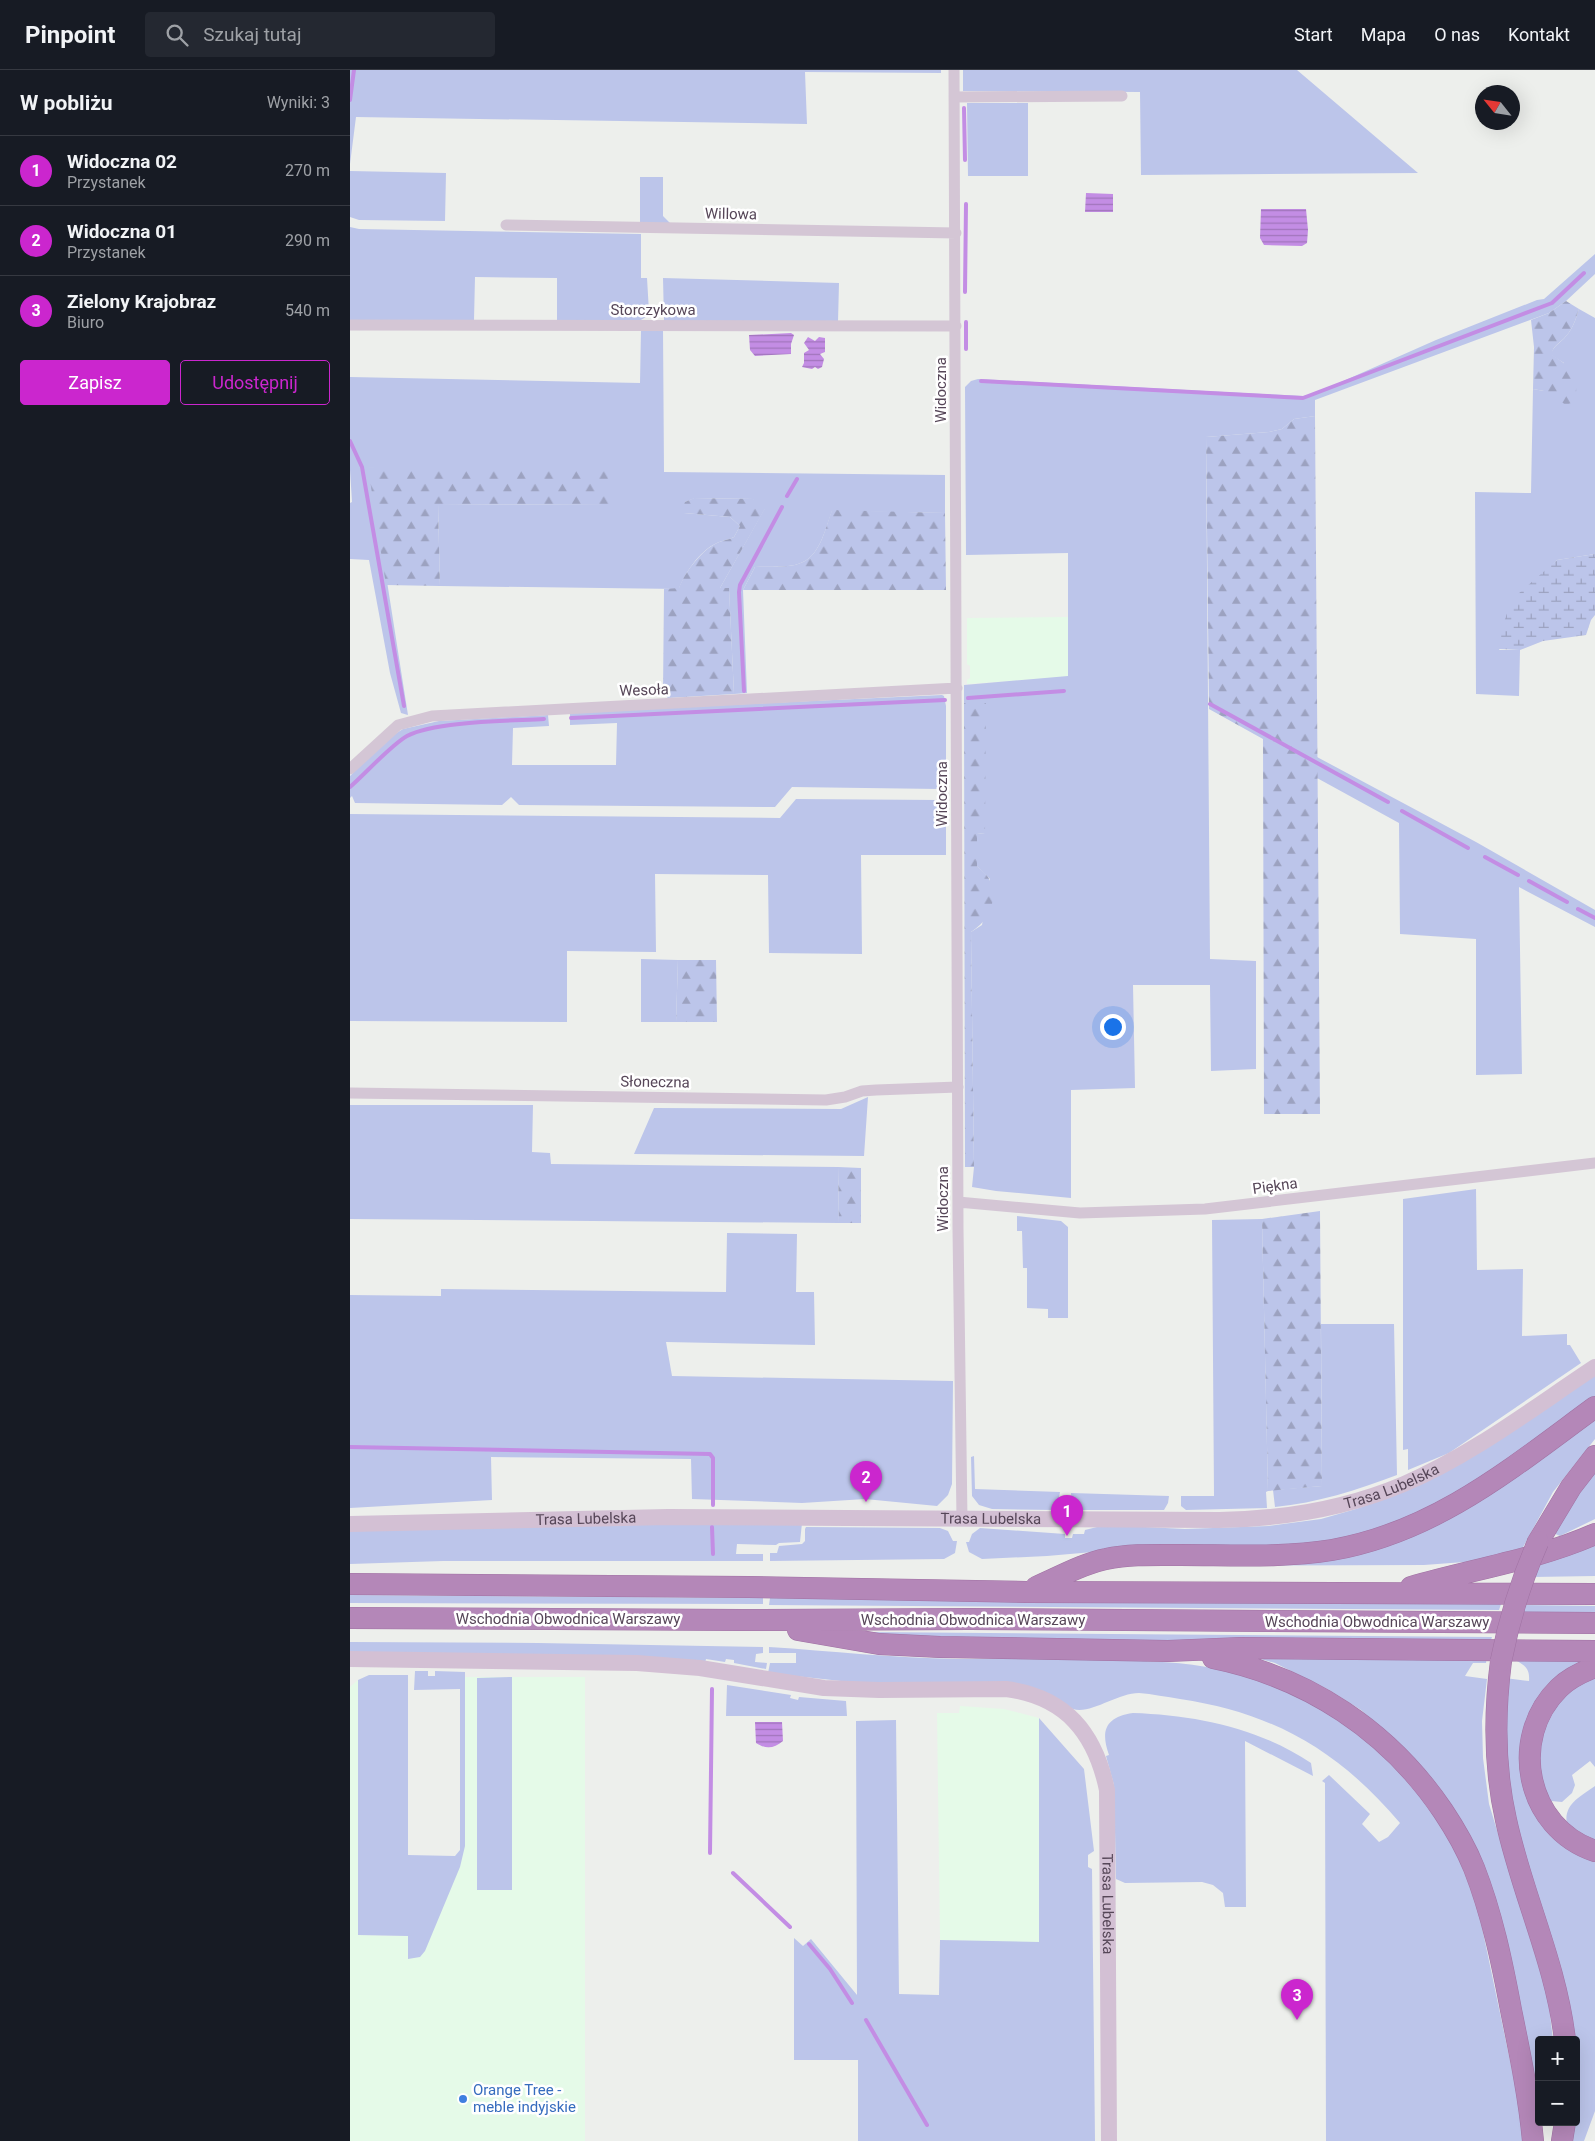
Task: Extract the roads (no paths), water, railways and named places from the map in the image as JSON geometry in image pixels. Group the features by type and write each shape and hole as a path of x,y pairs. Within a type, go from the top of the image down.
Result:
{"highway":[{"path":"1026,1592 1108,1558 1166,1555 1293,1554 1332,1550 1374,1540 1408,1528 1452,1507 1498,1479 1595,1407"},
{"path":"1564,2036 1554,1976 1515,1854 1499,1786 1496,1724 1501,1661 1513,1608 1524,1574 1538,1542 1571,1487 1595,1456"},
{"path":"1387,1594 1455,1574 1546,1554 1595,1534"},
{"name":"Wschodnia Obwodnica Warszawy","path":"350,1584 748,1586 1026,1592 1595,1594"},
{"name":"Wschodnia Obwodnica Warszawy","path":"350,1618 741,1620 969,1618 1595,1623"},
{"path":"741,1620 879,1644 940,1647 1168,1651 1251,1648 1595,1651"},
{"path":"1168,1651 1240,1663 1277,1675 1309,1690 1341,1709 1374,1733 1401,1758 1428,1789 1459,1837 1473,1866 1487,1905 1502,1965 1522,2063 1533,2141"},
{"path":"1595,1667 1577,1675 1559,1688 1545,1705 1530,1740 1529,1764 1533,1786 1540,1806 1549,1818 1570,1838 1595,1851"},
{"path":"1562,2141 1564,2126"}],"street":[{"name":"Widoczna","path":"954,70 958,1202 962,1519"},
{"path":"954,97 1122,96"},
{"name":"Willowa","path":"506,225 956,233"},
{"name":"Storczykowa","path":"350,325 956,326"},
{"name":"Wesoła","path":"350,769 398,725 432,716 957,688"},
{"name":"Słoneczna","path":"350,1093 826,1100 845,1097 862,1091 958,1087"},
{"name":"Piękna","path":"958,1202 1080,1213 1205,1209 1595,1163"},
{"name":"Trasa Lubelska","path":"350,1524 619,1517 1245,1520 1296,1514 1333,1507 1380,1493 1432,1470 1484,1440 1595,1367"},
{"name":"Trasa Lubelska","path":"350,1659 637,1663 700,1668 824,1688 879,1690 1006,1689 1025,1693 1051,1703 1080,1726 1090,1740 1099,1761 1107,1790 1109,2141"}],"waterway":[{"path":"350,100 354,70"},
{"path":"964,108 965,160"},
{"path":"965,292 966,204"},
{"path":"981,381 1303,398 1552,303 1584,273"},
{"path":"966,322 966,349"},
{"path":"350,441 362,467 404,706"},
{"path":"787,496 797,479"},
{"path":"744,691 740,585 782,507"},
{"path":"968,698 1064,691"},
{"path":"571,718 945,700"},
{"path":"1210,704 1388,802"},
{"path":"350,787 393,746 407,736 420,731 436,727 474,723 544,719"},
{"path":"1402,811 1468,848"},
{"path":"1485,857 1518,875"},
{"path":"1529,881 1567,902"},
{"path":"1578,909 1595,918"},
{"path":"350,1447 710,1454 713,1458 713,1505"},
{"path":"712,1527 713,1554"},
{"path":"710,1853 712,1689"},
{"path":"733,1873 790,1927"},
{"path":"809,1944 830,1969 852,2003"},
{"path":"866,2020 927,2125"}],"place":[{"name":"Widoczna 01","path":"866,1502"},
{"name":"Widoczna 02","path":"1067,1536"},
{"name":"Zielony Krajobraz","path":"1297,2020"},
{"name":"Orange Tree - meble indyjskie","path":"463,2099"}]}
